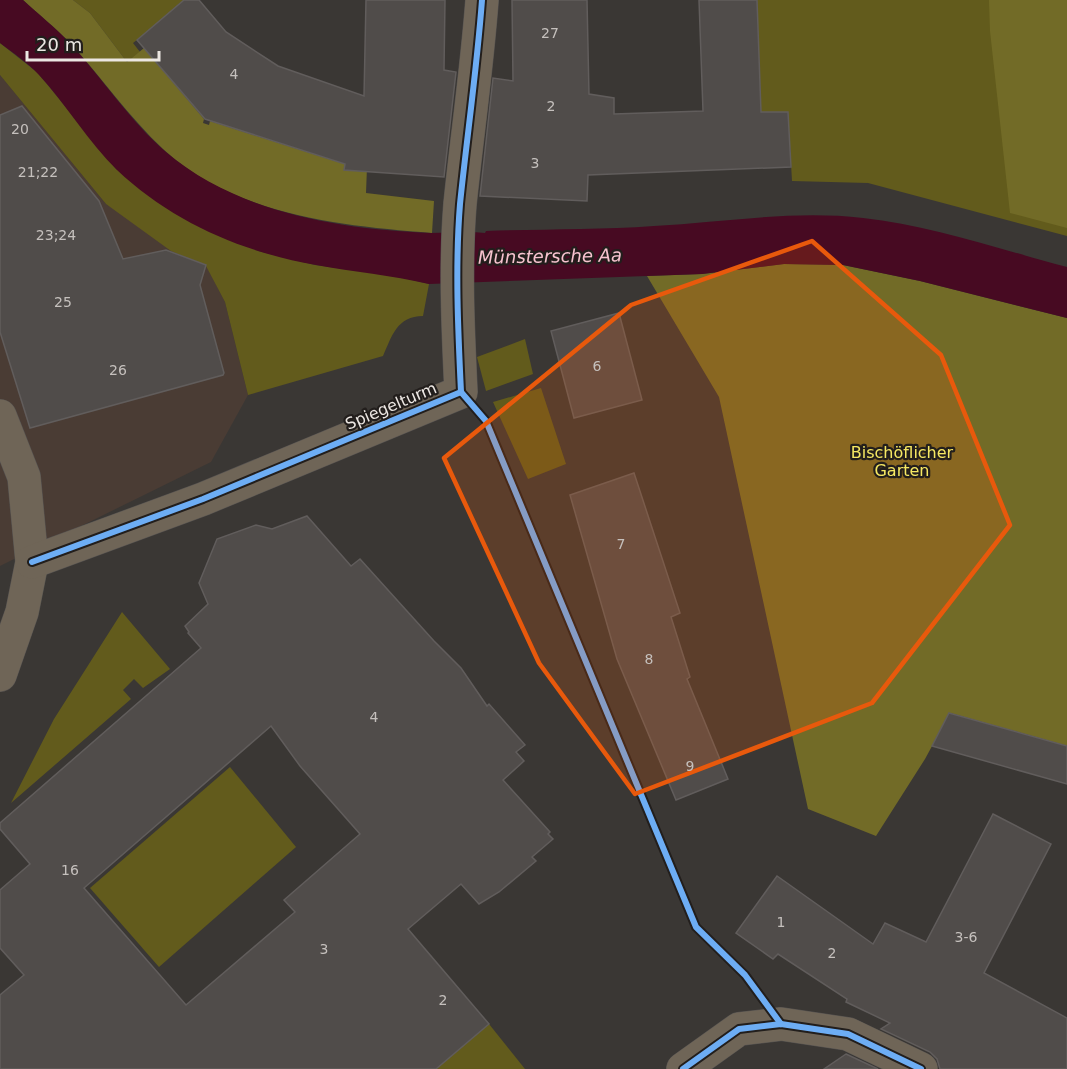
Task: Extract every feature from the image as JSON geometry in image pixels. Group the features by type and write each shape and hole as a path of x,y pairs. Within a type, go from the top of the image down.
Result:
{"street":[{"name":"Spiegelturm","path":"32,562 204,499 461,392 458,315 460,217 478,59 482,0"},
{"path":"0,417 24,477 32,562 22,612 0,675"},
{"path":"683,1069 739,1029 781,1024 848,1034 921,1069"}],"highlighted area":[{"path":"812,241 941,355 1010,525 872,703 635,794 539,663 444,458 631,305"}],"shaded area":[{"path":"73,0 188,0 133,43 140,52 127,62 90,13"},
{"path":"757,0 1067,0 1067,236 868,183 792,181 788,112 761,112"},
{"path":"0,43 38,73 116,169 258,251 315,265 391,275 429,284 423,316 407,319 401,323 383,356 248,395 225,302 206,266 171,251 106,204 0,75"},
{"path":"0,75 106,204 206,265 225,302 248,395 211,462 0,566"},
{"path":"525,339 533,374 486,391 477,357"},
{"path":"541,388 566,464 528,479 493,402"},
{"path":"122,612 170,669 143,688 134,679 123,690 131,699 11,803 54,719"},
{"path":"230,767 296,847 159,967 90,888"},
{"path":"489,1024 525,1069 436,1069"}],"green space":[{"path":"23,0 73,0 90,13 127,62 144,48 204,119 203,123 209,125 210,121 345,164 345,168 367,167 366,193 434,201 432,233 325,221 255,203 222,189 191,171 163,149 70,43"},
{"path":"989,0 1067,0 1067,228 1010,213 990,31"},
{"name":"Bischöflicher Garten","path":"784,264 843,265 920,281 1067,318 1067,746 950,713 925,759 876,836 808,809 719,397 647,276 702,274"}],"water":[{"name":"Münstersche Aa","path":"0,0 23,0 53,26 82,56 153,140 194,173 225,190 291,214 361,227 431,233 591,229 811,215 888,221 940,232 1067,267 1067,318 920,281 843,265 784,264 702,274 429,284 316,265 261,252 209,232 185,219 161,205 117,170 39,75 0,43"}],"building":[{"path":"184,0 199,0 226,32 278,66 364,96 366,0 445,0 444,70 456,72 444,177 344,170 345,164 205,119 137,40"},
{"path":"512,0 587,0 589,94 614,98 614,114 703,111 699,0 757,0 761,112 788,112 791,167 588,175 587,201 480,196 493,78 513,81"},
{"path":"22,106 99,201 123,259 166,250 206,265 200,285 223,375 30,428 0,332 0,115"},
{"path":"619,313 642,400 574,418 551,331"},
{"path":"634,473 680,613 671,617 690,677 687,679 728,779 676,800 617,659 570,495"},
{"path":"307,516 351,566 360,559 461,668 487,706 489,704 525,745 516,752 524,761 503,780 550,832 548,834 553,839 532,857 536,861 499,892 479,904 461,884 408,929 489,1024 436,1069 0,1069 0,995 24,975 0,948 0,890 30,864 0,829 0,823 201,648 185,626 208,604 199,583 217,539 256,525 272,529","holes":["271,726 300,766 360,834 284,900 295,912 186,1005 84,888"]},
{"path":"949,713 1067,746 1067,784 932,746"},
{"path":"993,814 1051,844 984,973 1067,1018 1067,1069 940,1069 937,1059 930,1052 881,1029 890,1023 846,1002 847,999 778,954 773,959 736,933 777,876 873,944 885,923 926,942"},
{"path":"846,1054 878,1069 824,1069"}],"cycle path":[{"path":"461,392 457,298 458,227 482,0"},
{"path":"461,392 486,421 696,927 745,975 781,1024"},
{"path":"32,562 203,499 461,392"},
{"path":"683,1069 739,1029 781,1024 848,1034 921,1069"}]}
